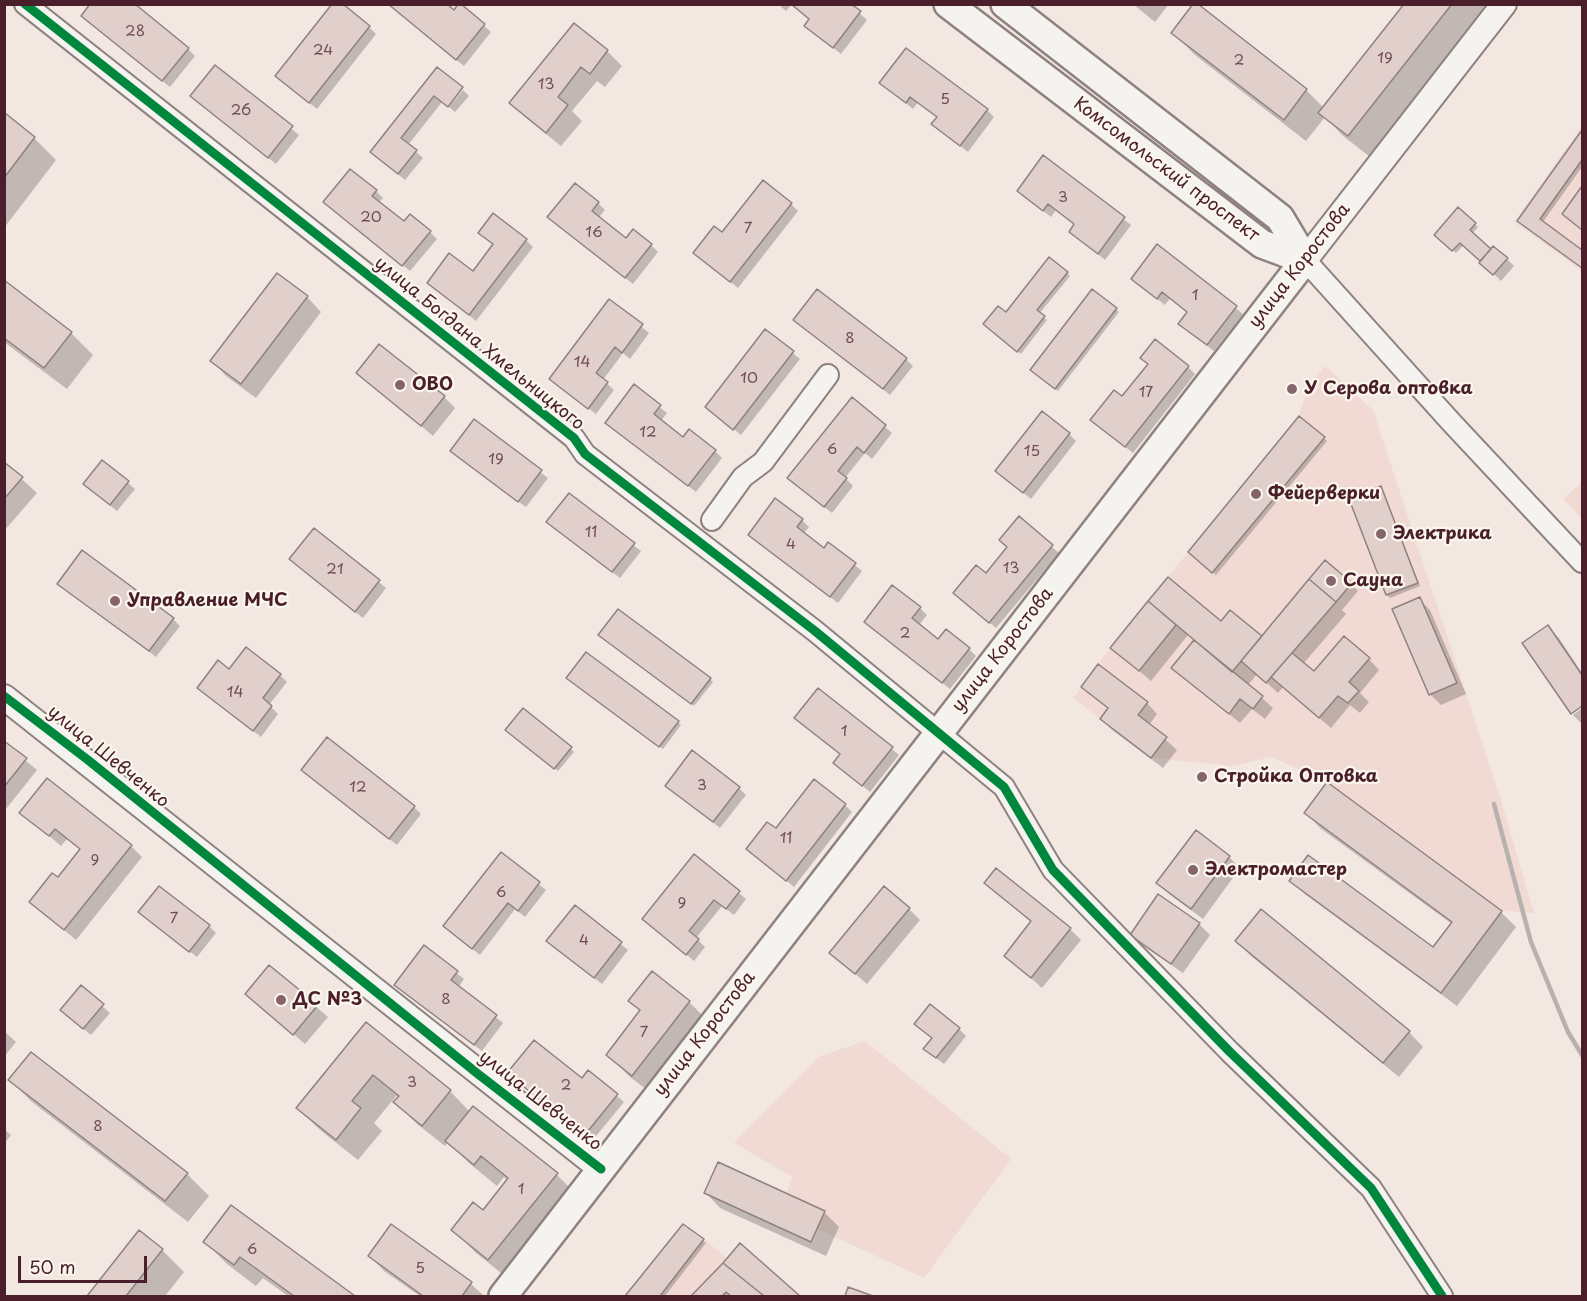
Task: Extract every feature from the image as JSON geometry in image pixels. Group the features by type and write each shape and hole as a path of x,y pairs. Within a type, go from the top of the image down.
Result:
{"main road":[{"name":"Комсомольский проспект","path":"948,4 1262,244 1305,260"},
{"name":"Комсомольский проспект","path":"1005,4 1280,218 1305,260"},
{"name":"улица Коростова","path":"503,1296 1305,260"}],"street":[{"name":"улица Богдана Хмельницкого","path":"25,4 574,438 585,454 815,631 1004,787 1053,870 1230,1052 1371,1188 1442,1296"},
{"name":"улица Коростова","path":"1305,260 1504,4"},
{"path":"1305,260 1413,381 1582,562"},
{"path":"712,520 743,477 763,462 828,375"},
{"name":"улица Шевченко","path":"4,696 601,1169"}],"shaded area":[{"path":"1582,126 1582,271 1514,222"},
{"path":"1325,366 1373,410 1500,797 1534,913 1502,911 1327,782 1271,757 1233,766 1151,758 1073,698 1110,648 1299,416 1308,386"},
{"path":"1582,482 1582,519 1563,499"},
{"path":"865,1041 1011,1159 924,1278 817,1229 825,1211 786,1193 793,1177 734,1143 818,1057"},
{"path":"683,1224 704,1239 771,1296 625,1296"}],"building":[{"path":"90,4 135,4 189,48 162,81 81,16"},
{"path":"332,4 343,4 370,26 309,103 275,76"},
{"path":"388,4 447,4 454,10 458,4 461,4 485,24 456,60"},
{"path":"791,4 851,4 861,11 833,48 804,26 809,19"},
{"path":"1193,4 1198,4 1307,89 1284,120 1171,33"},
{"path":"1404,4 1452,4 1348,136 1318,113"},
{"path":"574,23 608,50 590,74 581,67 558,97 568,105 546,133 509,103"},
{"path":"906,48 988,109 960,146 931,124 937,117 910,97 906,103 879,83"},
{"path":"215,65 293,126 268,158 190,96"},
{"path":"437,67 463,87 448,107 434,96 401,138 417,150 398,174 370,152"},
{"path":"4,113 35,137 4,178"},
{"path":"1582,130 1582,160 1540,219 1582,250 1582,268 1517,221"},
{"path":"1043,155 1125,217 1098,254 1069,232 1074,224 1048,204 1043,211 1017,191"},
{"path":"350,169 377,190 372,196 404,221 410,214 431,231 402,266 323,202"},
{"path":"763,180 792,203 730,282 693,253 714,226 722,232"},
{"path":"575,183 599,202 592,211 626,238 633,229 652,244 625,278 547,217"},
{"path":"1582,186 1582,230 1562,214"},
{"path":"1458,207 1476,223 1470,230 1491,249 1480,261 1460,243 1452,251 1434,235"},
{"path":"493,213 527,239 469,315 427,283 449,253 473,271 493,244 478,233"},
{"path":"1157,244 1237,306 1207,345 1178,324 1187,312 1162,292 1157,299 1131,279"},
{"path":"1493,246 1508,258 1493,275 1479,263"},
{"path":"1049,257 1068,272 1037,310 1045,316 1017,352 983,324 998,306 1006,312"},
{"path":"277,273 308,296 241,384 210,361"},
{"path":"4,280 72,332 44,368 4,338"},
{"path":"817,289 907,358 883,389 793,320"},
{"path":"1092,289 1117,308 1055,389 1030,370"},
{"path":"609,299 643,324 622,353 615,347 596,373 608,382 588,409 549,379"},
{"path":"765,329 794,351 733,430 705,407"},
{"path":"1155,339 1189,366 1125,447 1090,420 1114,390 1122,396 1148,364 1140,358"},
{"name":"ОВО","path":"379,344 445,396 421,426 356,373"},
{"path":"634,384 661,405 654,414 683,437 689,429 716,450 688,486 605,423"},
{"path":"852,397 886,425 864,453 857,447 838,471 847,478 824,507 787,478"},
{"path":"1042,411 1070,433 1023,493 995,471"},
{"name":"Фейерверки","path":"1299,416 1325,437 1212,573 1188,552"},
{"path":"474,419 542,470 518,502 450,451"},
{"path":"102,460 129,481 110,505 83,484"},
{"path":"4,462 23,477 4,499"},
{"name":"Электрика","path":"1381,486 1418,583 1386,595 1349,499"},
{"path":"569,493 635,543 612,572 546,522"},
{"path":"775,498 803,519 797,527 824,548 828,542 856,563 830,597 748,535"},
{"path":"1019,516 1053,545 989,623 953,593 976,565 986,573 1007,547 999,540"},
{"path":"314,528 380,580 355,612 289,559"},
{"name":"Управление МЧС","path":"82,550 174,618 149,651 57,584"},
{"name":"Сауна","path":"1325,560 1352,583 1336,602 1309,579"},
{"path":"1168,577 1221,621 1230,610 1262,636 1232,672 1148,601"},
{"path":"1309,579 1336,602 1266,683 1241,661"},
{"path":"892,585 921,607 912,618 938,639 946,629 970,648 942,683 864,622"},
{"path":"1420,597 1457,683 1429,695 1392,609"},
{"path":"1148,601 1176,625 1139,671 1110,648"},
{"path":"618,609 711,678 691,704 598,635"},
{"path":"1548,625 1582,675 1582,706 1571,714 1522,643"},
{"path":"1344,636 1370,658 1349,682 1359,691 1348,703 1338,696 1319,718 1271,677 1292,653 1314,671"},
{"path":"1194,640 1263,696 1253,709 1240,699 1229,714 1171,668"},
{"path":"246,647 281,674 263,698 272,706 253,731 197,688 218,660 229,669"},
{"path":"586,652 679,721 659,747 566,678"},
{"path":"1098,664 1148,702 1138,715 1167,737 1151,758 1100,719 1108,708 1081,687"},
{"path":"818,688 893,747 862,786 833,763 840,754 794,718"},
{"path":"523,708 572,747 554,769 505,730"},
{"path":"327,737 415,806 389,839 301,770"},
{"path":"4,741 27,758 4,787"},
{"path":"692,750 740,787 713,822 665,786"},
{"path":"47,778 132,845 64,930 29,902 52,873 58,877 80,849 55,829 49,836 19,813"},
{"path":"814,779 846,804 786,881 746,849 767,822 776,828"},
{"path":"1327,782 1502,911 1441,993 1289,881 1308,855 1433,947 1452,922 1304,813"},
{"name":"Электромастер","path":"1196,830 1230,856 1191,909 1156,883"},
{"path":"501,852 540,882 518,911 508,903 472,949 443,926"},
{"path":"694,854 740,891 726,909 714,900 689,931 699,939 686,955 642,919"},
{"path":"996,868 1071,928 1031,978 1004,956 1031,921 984,883"},
{"path":"159,886 210,925 189,952 138,912"},
{"path":"884,886 910,908 855,974 829,953"},
{"path":"1158,894 1200,923 1171,964 1130,935"},
{"path":"575,905 622,942 594,978 546,941"},
{"path":"1261,909 1410,1031 1383,1063 1235,941"},
{"path":"424,945 458,971 451,980 497,1015 474,1045 394,985"},
{"name":"ДС №3","path":"269,965 318,1005 293,1035 245,994"},
{"path":"652,971 690,1001 632,1076 606,1055 640,1010 628,1001"},
{"path":"81,985 104,1004 83,1029 60,1010"},
{"path":"930,1004 960,1028 936,1058 923,1049 932,1038 914,1024"},
{"path":"366,1022 451,1090 422,1126 393,1102 399,1096 373,1075 352,1101 361,1108 336,1140 296,1108"},
{"path":"534,1040 582,1078 588,1070 618,1094 584,1136 507,1073"},
{"path":"31,1052 188,1173 165,1201 8,1080"},
{"path":"473,1106 558,1173 488,1260 451,1230 473,1202 483,1210 508,1178 481,1156 474,1165 445,1141"},
{"path":"718,1162 825,1211 811,1242 704,1193"},
{"path":"231,1205 355,1296 294,1296 240,1257 234,1265 203,1242"},
{"path":"391,1224 472,1282 462,1296 423,1296 368,1256"},
{"path":"683,1224 704,1239 660,1296 625,1296"},
{"path":"139,1230 163,1249 126,1296 87,1296"},
{"path":"740,1243 800,1296 764,1296 723,1263"},
{"path":"723,1263 764,1296 731,1296 726,1292 722,1296 691,1296"},
{"path":"848,1287 873,1296 845,1296"}],"railway":[{"path":"1494,804 1531,942 1568,1032 1582,1055"}],"cycle path":[{"path":"25,4 574,438 585,454 815,631 1004,787 1053,870 1230,1052 1371,1188 1442,1296"},
{"path":"4,696 88,760 478,1074 601,1169"}],"place":[{"name":"ОВО","path":"400,385"},
{"name":"У Серова оптовка","path":"1292,389"},
{"name":"Фейерверки","path":"1256,494"},
{"name":"Электрика","path":"1381,534"},
{"name":"Сауна","path":"1331,581"},
{"name":"Управление МЧС","path":"115,601"},
{"name":"Стройка Оптовка","path":"1202,777"},
{"name":"Электромастер","path":"1193,870"},
{"name":"ДС №3","path":"281,1000"}]}
